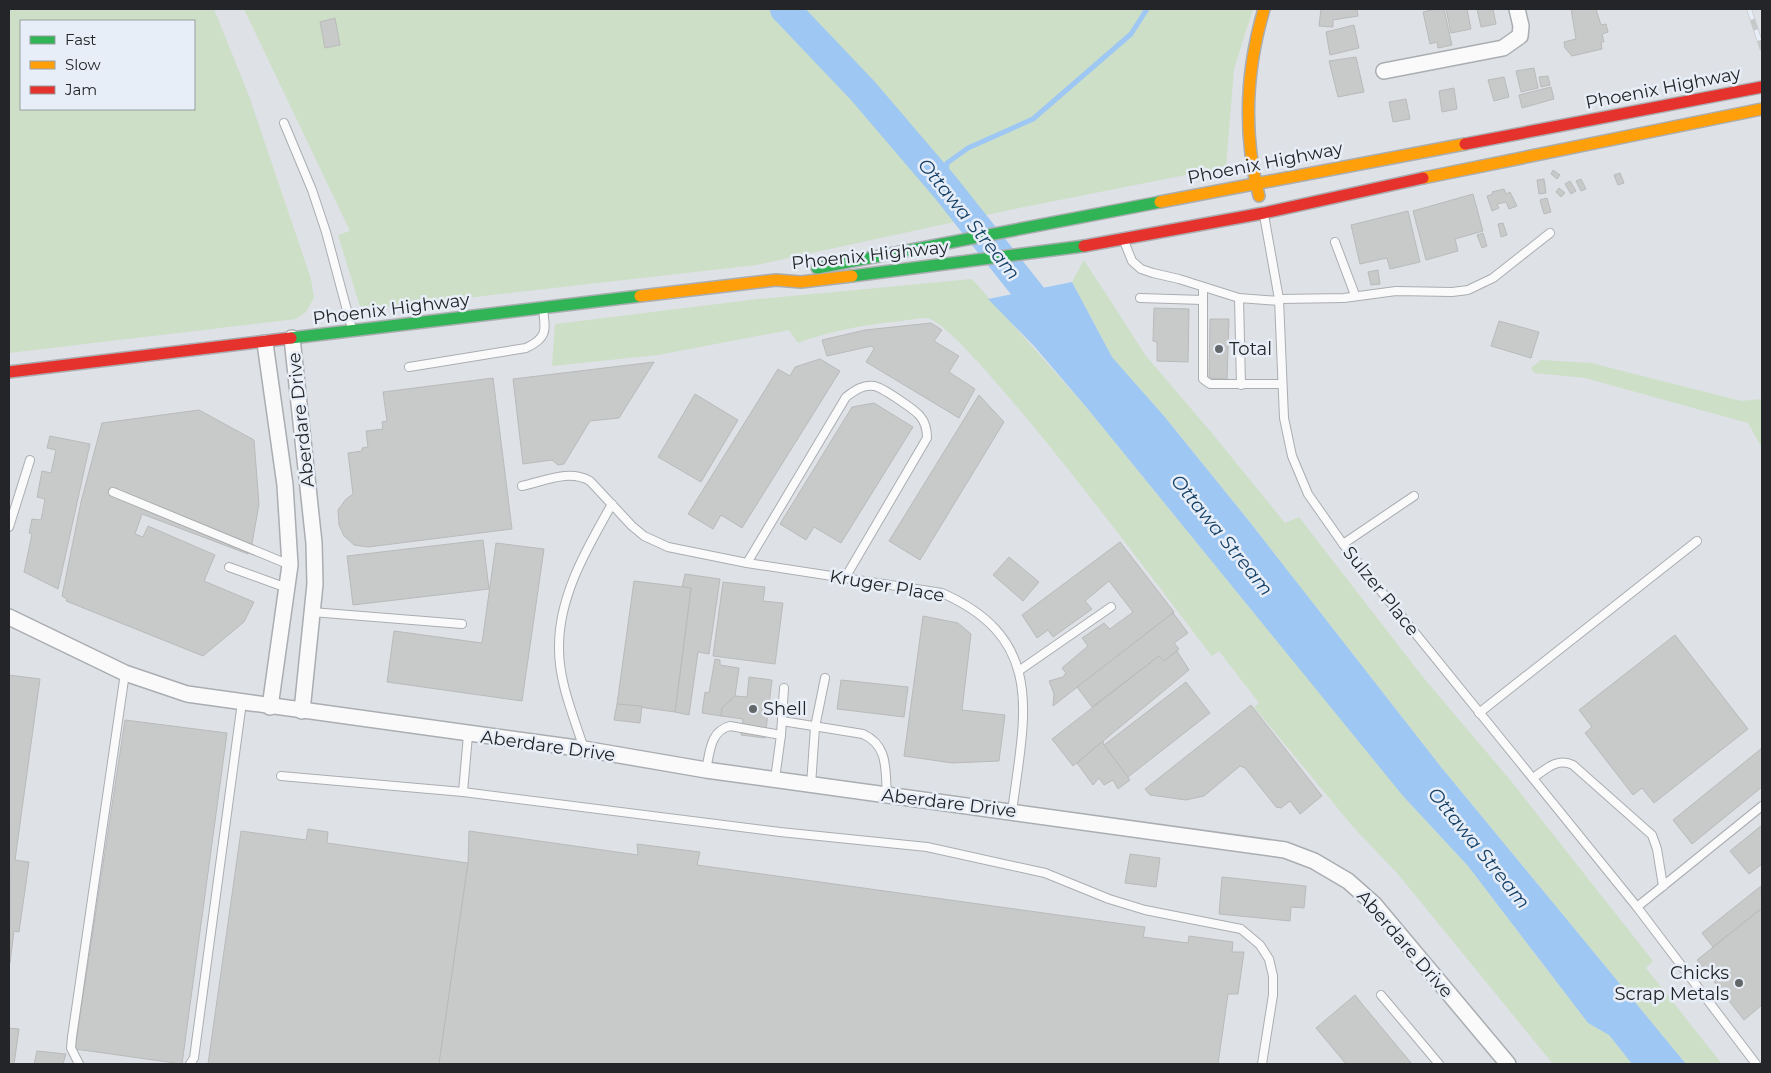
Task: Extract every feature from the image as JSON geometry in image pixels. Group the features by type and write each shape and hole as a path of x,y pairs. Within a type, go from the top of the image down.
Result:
{"main road":[{"path":"1264,9 1254,53 1250,94 1249,145 1255,183 1264,213"},
{"name":"Phoenix Highway","path":"776,280 797,272 1042,223 1762,87"},
{"name":"Phoenix Highway","path":"9,372 265,343 292,338 776,280 801,282 1079,248 1264,213 1762,109"}],"street":[{"path":"1384,72 1503,48 1520,36 1522,26 1517,9"},
{"name":"Aberdare Drive","path":"292,338 314,543 315,584 302,711"},
{"name":"Aberdare Drive","path":"265,343 285,485 290,565 270,707"},
{"name":"Aberdare Drive","path":"9,617 125,673 187,694 468,735 584,749 706,770 811,785 1286,850 1314,861 1348,881 1374,904 1508,1064"}],"lane":[{"path":"284,123 312,190 326,232 352,331"},
{"name":"Sulzer Place","path":"1264,213 1279,300 1284,418 1292,456 1308,494 1343,544 1637,907 1756,1064"},
{"path":"1123,239 1132,261 1141,268 1239,298 1279,300 1344,298 1355,295 1396,291 1452,292 1468,290 1493,278 1550,233"},
{"path":"1335,242 1355,295"},
{"path":"1203,286 1203,379 1210,384 1241,386 1282,384"},
{"path":"1140,298 1203,300"},
{"path":"1239,298 1241,386"},
{"path":"409,367 526,348 539,342 546,329 543,308"},
{"path":"748,563 846,397 855,390 867,386 876,386 920,415 927,428 927,438 845,578"},
{"path":"9,527 30,460"},
{"name":"Kruger Place","path":"522,486 571,474 581,476 590,481 644,536 668,547 748,563 942,593 967,604 993,626 1009,648 1020,670 1024,692 1023,720 1012,812"},
{"path":"113,492 290,565"},
{"path":"1343,544 1414,496"},
{"path":"584,749 563,681 559,650 562,614 586,551 612,504"},
{"path":"1479,713 1697,541"},
{"path":"229,567 287,588"},
{"path":"1020,670 1111,607"},
{"path":"312,612 462,624"},
{"path":"79,1064 71,1048 72,1037 125,673"},
{"path":"811,785 815,727 825,678"},
{"path":"775,779 781,734 784,688"},
{"path":"190,1064 194,1058 242,702"},
{"path":"782,721 863,734 873,738 880,746 884,756 887,795"},
{"path":"706,770 714,735 723,728 730,726 781,734"},
{"path":"463,792 468,735"},
{"path":"1532,778 1554,764 1567,762 1573,765 1652,835 1662,886"},
{"path":"281,776 463,792 780,832 926,848 1044,873 1110,899 1145,910 1241,929 1260,945 1269,959 1273,976 1273,995 1262,1064"},
{"path":"1637,907 1762,806"},
{"path":"1381,995 1438,1064"}],"green space":[{"path":"9,9 214,9 249,96 311,279 314,298 306,312 296,319 9,353"},
{"path":"244,9 1253,9 1234,69 1226,167 1024,207 756,265 361,310 338,235 350,231"},
{"path":"1084,260 1146,356 1285,523 1299,517 1422,676 1511,781 1653,961 1646,968 1722,1064 1686,1064 1441,767 1249,521 1164,416 1112,357 1072,282"},
{"path":"972,279 1087,408 1406,799 1468,866 1588,1023 1609,1035 1632,1064 1553,1064 1397,873 1354,828 1254,707 1259,703 1219,651 1212,656 1116,530 1024,415 982,366 948,332 927,318 848,329 798,343 789,330 658,355 552,366 555,324 758,299"},
{"path":"1541,360 1591,363 1741,401 1762,399 1762,448 1748,423 1585,378 1534,373 1531,368"}],"water":[{"path":"1072,282 1112,357 1164,416 1249,521 1441,767 1686,1064 1632,1064 1609,1035 1588,1023 1468,866 1403,796 1087,408 1034,346 988,299"}],"building":[{"path":"1321,9 1357,9 1358,16 1333,20 1333,27 1319,26"},
{"path":"1444,9 1452,45 1438,48 1437,42 1430,44 1423,12"},
{"path":"1446,9 1467,9 1471,29 1451,33"},
{"path":"1477,9 1493,9 1496,24 1481,27"},
{"path":"1571,9 1596,9 1601,25 1606,24 1608,32 1602,34 1604,42 1601,42 1602,49 1572,56 1565,48 1564,42 1576,39"},
{"path":"335,18 340,45 325,48 320,22"},
{"path":"1354,25 1359,48 1330,55 1326,32"},
{"path":"1356,57 1364,92 1338,97 1329,61"},
{"path":"1534,68 1538,88 1521,92 1516,71"},
{"path":"1548,76 1550,85 1541,87 1539,77"},
{"path":"1504,77 1509,97 1494,101 1488,80"},
{"path":"1551,87 1554,99 1522,108 1519,95"},
{"path":"1454,88 1457,109 1442,112 1439,91"},
{"path":"1406,99 1410,119 1393,122 1389,102"},
{"path":"1553,170 1560,175 1557,179 1551,174"},
{"path":"1620,173 1624,183 1618,185 1614,175"},
{"path":"1544,179 1546,193 1539,194 1537,180"},
{"path":"1581,179 1586,189 1581,191 1576,181"},
{"path":"1570,181 1576,191 1571,194 1565,184"},
{"path":"1559,188 1565,193 1561,197 1556,192"},
{"path":"1504,189 1506,194 1510,192 1517,206 1509,209 1506,202 1497,204 1499,208 1492,211 1487,196 1493,194 1492,192"},
{"path":"1473,194 1483,231 1455,239 1458,251 1426,260 1413,211"},
{"path":"1547,198 1551,212 1544,214 1540,200"},
{"path":"1408,211 1420,262 1390,269 1387,258 1360,264 1351,225"},
{"path":"1503,223 1507,235 1501,237 1498,224"},
{"path":"1483,233 1487,246 1482,248 1477,235"},
{"path":"1378,270 1380,284 1371,285 1368,272"},
{"path":"1154,308 1189,309 1188,362 1157,361 1157,342 1153,341"},
{"name":"Total","path":"1210,319 1229,319 1227,379 1209,378"},
{"path":"1499,321 1539,332 1531,358 1491,346"},
{"path":"931,323 942,330 934,341 959,356 949,372 975,389 959,418 866,362 874,349 872,346 827,356 822,340 865,330"},
{"path":"820,359 840,371 742,528 721,515 713,529 688,514 778,369 790,376 795,367"},
{"path":"654,362 619,418 590,421 564,464 558,465 552,460 523,464 513,379"},
{"path":"493,378 512,529 368,547 354,545 344,536 339,525 338,510 346,499 353,494 348,453 362,451 362,448 368,447 366,431 383,429 382,422 387,421 383,392"},
{"path":"695,394 738,420 701,482 658,457"},
{"path":"979,395 1004,422 920,560 889,541"},
{"path":"874,403 913,427 841,543 814,527 806,540 780,524 852,407"},
{"path":"199,410 254,440 259,504 252,544 248,554 142,514 135,534 143,537 148,526 215,555 204,581 254,602 244,622 203,656 66,601 67,599 62,596 81,502 102,423"},
{"path":"50,436 90,444 58,589 24,572 32,534 29,533 32,519 41,520 45,499 37,497 42,471 51,473 56,450 47,448"},
{"path":"483,540 489,589 353,605 347,556"},
{"path":"1120,542 1174,612 1053,706 1054,694 1049,681 1063,677 1066,673 1062,668 1088,646 1082,638 1104,623 1110,629 1133,612 1109,581 1085,601 1092,609 1053,637 1048,630 1037,638 1022,615"},
{"path":"496,543 544,549 522,701 387,682 394,631 482,643"},
{"path":"1009,557 1039,582 1023,601 993,575"},
{"path":"685,574 720,579 709,654 698,652 689,715 675,712 691,588 682,587"},
{"path":"634,581 691,588 675,712 617,704"},
{"path":"723,582 765,587 763,601 783,603 775,664 713,656"},
{"path":"1173,613 1188,633 1174,643 1179,649 1164,661 1159,656 1092,707 1077,687"},
{"path":"923,616 958,623 971,634 962,710 1005,715 999,761 952,763 904,756"},
{"path":"1675,635 1748,729 1654,803 1642,788 1633,795 1585,733 1592,727 1579,710"},
{"path":"1177,651 1189,670 1073,766 1052,739 1159,656 1164,661"},
{"path":"715,659 720,660 720,665 739,668 735,696 722,708 721,716 702,713 705,692 709,693"},
{"path":"9,675 40,679 15,860 29,862 19,932 14,931 10,963"},
{"path":"749,677 772,680 765,738 741,735 743,719 721,716 722,708 735,696 747,697"},
{"path":"841,680 908,687 904,717 837,709"},
{"path":"1186,682 1210,713 1128,777 1104,745"},
{"path":"617,704 642,706 640,723 614,720"},
{"path":"1251,705 1322,796 1300,814 1290,801 1281,808 1276,807 1245,768 1240,766 1204,796 1186,800 1150,795 1145,789"},
{"path":"125,720 227,733 182,1064 75,1049"},
{"path":"1103,741 1130,780 1118,789 1113,780 1104,785 1099,778 1093,785 1077,763"},
{"path":"1762,748 1762,787 1692,844 1673,820"},
{"path":"1762,825 1762,864 1749,874 1730,851"},
{"path":"308,829 328,832 327,843 468,863 439,1064 208,1064 241,831 306,840"},
{"path":"469,831 638,855 637,844 700,852 697,865 1145,927 1143,937 1188,943 1189,936 1233,942 1232,952 1244,952 1238,994 1228,994 1218,1064 439,1064 468,863"},
{"path":"1130,854 1160,858 1156,887 1125,883"},
{"path":"1222,877 1306,886 1304,908 1291,907 1290,921 1219,914"},
{"path":"1761,886 1762,908 1713,947 1702,933"},
{"name":"Chicks Scrap Metals","path":"1762,908 1762,1005 1744,1020 1697,960"},
{"path":"1355,995 1412,1064 1346,1064 1316,1028"},
{"path":"9,1028 19,1029 14,1064 9,1064"},
{"path":"37,1051 66,1054 63,1064 34,1064"}],"waterway":[{"name":"Ottawa Stream","path":"785,9 863,91 945,187 1052,322"},
{"path":"945,187 947,163 968,148 1033,119 1131,34 1147,9"}],"railway":[{"path":"1749,9 1762,48"}],"traffic: fast":[{"path":"817,268 1160,202"},
{"path":"852,276 1084,246"},
{"path":"291,338 640,296"}],"traffic: slow":[{"path":"1259,196 1250,149 1249,102 1253,55 1264,9"},
{"path":"1423,178 1762,109"},
{"path":"1160,202 1465,144"},
{"path":"640,296 776,280 801,282 852,276"}],"traffic: jam":[{"path":"1465,144 1762,87"},
{"path":"1084,246 1264,213 1423,178"},
{"path":"9,372 291,338"}],"place":[{"name":"Total","path":"1219,349"},
{"name":"Shell","path":"753,709"},
{"name":"Chicks Scrap Metals","path":"1739,983"}]}
